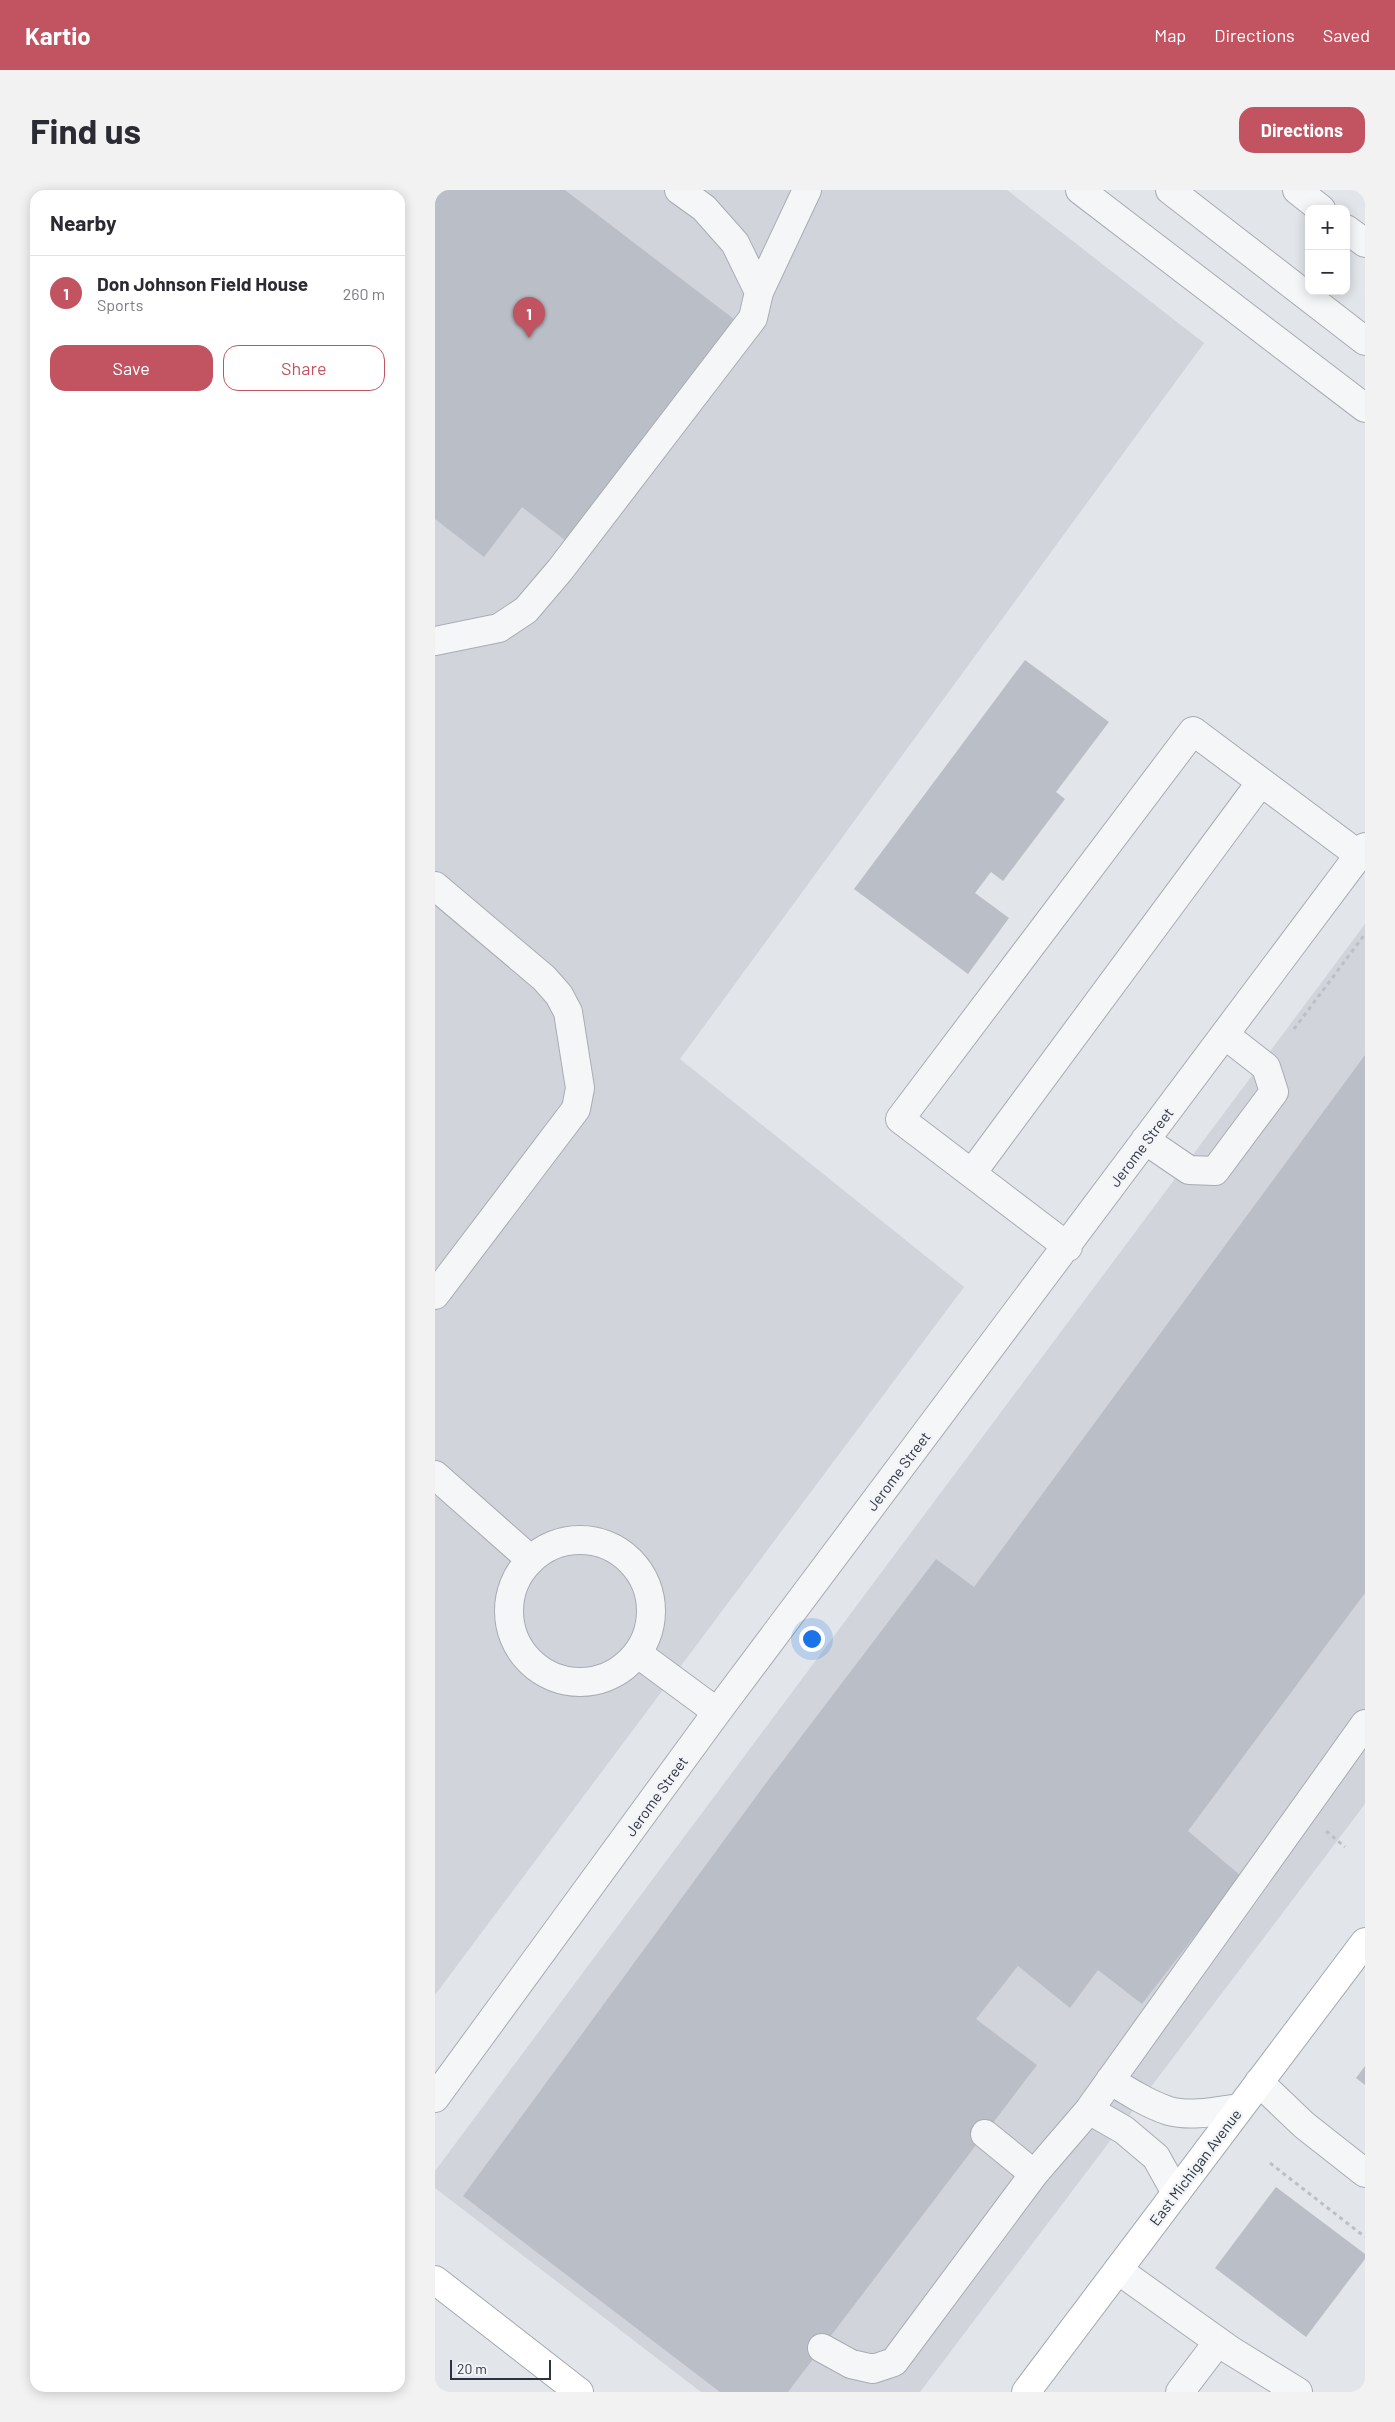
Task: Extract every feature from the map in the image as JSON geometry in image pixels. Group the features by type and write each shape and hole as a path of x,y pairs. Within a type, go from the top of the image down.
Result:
{"main road":[{"name":"East Michigan Avenue","path":"1026,2392 1365,1942"},
{"path":"435,2280 579,2392"}],"street":[{"path":"679,190 704,208 735,243 759,292"},
{"path":"435,641 499,628 526,610 560,570 753,318 759,292 807,190"},
{"path":"1080,190 1365,408"},
{"path":"1170,190 1365,341"},
{"path":"1297,190 1316,205"},
{"path":"1350,232 1365,243"},
{"path":"1068,1247 900,1119 1193,731 1261,782 1362,851"},
{"path":"972,1172 1261,782"},
{"name":"Jerome Street","path":"435,2098 717,1712 1068,1247 1145,1140 1362,851"},
{"path":"435,886 544,978 559,995 568,1012 580,1088 576,1109 435,1295"},
{"path":"1145,1140 1189,1170 1215,1171 1274,1092 1266,1067 1225,1035"},
{"path":"435,1475 531,1560"},
{"path":"588,1540 612,1547 632,1562 645,1582 651,1607 649,1631 637,1653 621,1669 602,1679 579,1682 565,1680 538,1669 522,1654 512,1634 508,1612 511,1590 522,1568 531,1560 541,1551 564,1541 588,1540"},
{"path":"637,1653 717,1712"},
{"path":"822,2348 851,2364 873,2369 894,2362 1034,2174 1089,2110 1365,1724"},
{"path":"1110,2080 1144,2101 1171,2111 1207,2112 1239,2108"},
{"path":"1259,2082 1304,2125 1365,2173"},
{"path":"1089,2110 1124,2130 1156,2157 1176,2193"},
{"path":"985,2134 1034,2174"},
{"path":"1118,2270 1218,2342 1298,2392"},
{"path":"1180,2392 1218,2342"}],"path":[{"path":"1295,1029 1365,934"},
{"path":"1324,1830 1345,1846"},
{"path":"1270,2163 1365,2237"}],"shaded area":[{"path":"435,190 1007,190 1204,343 680,1059 964,1287 435,1995"},
{"path":"1365,924 1365,1804 920,2392 701,2392 435,2188 435,2171"}],"building":[{"path":"435,190 565,190 739,323 570,544 522,507 484,557 435,519"},
{"path":"1025,660 1109,722 1056,792 1065,799 1003,881 991,872 975,893 1009,918 968,974 854,889"},
{"path":"1365,1055 1365,1593 1188,1831 1241,1876 1142,2004 1098,1970 1070,2008 1018,1966 976,2019 1037,2065 788,2392 720,2392 463,2196 769,1779 936,1559 974,1587"},
{"path":"1365,2066 1365,2085 1356,2078"},
{"path":"1276,2187 1365,2254 1365,2259 1306,2337 1215,2268"}],"place":[{"name":"Don Johnson Field House","path":"529,338"}]}
